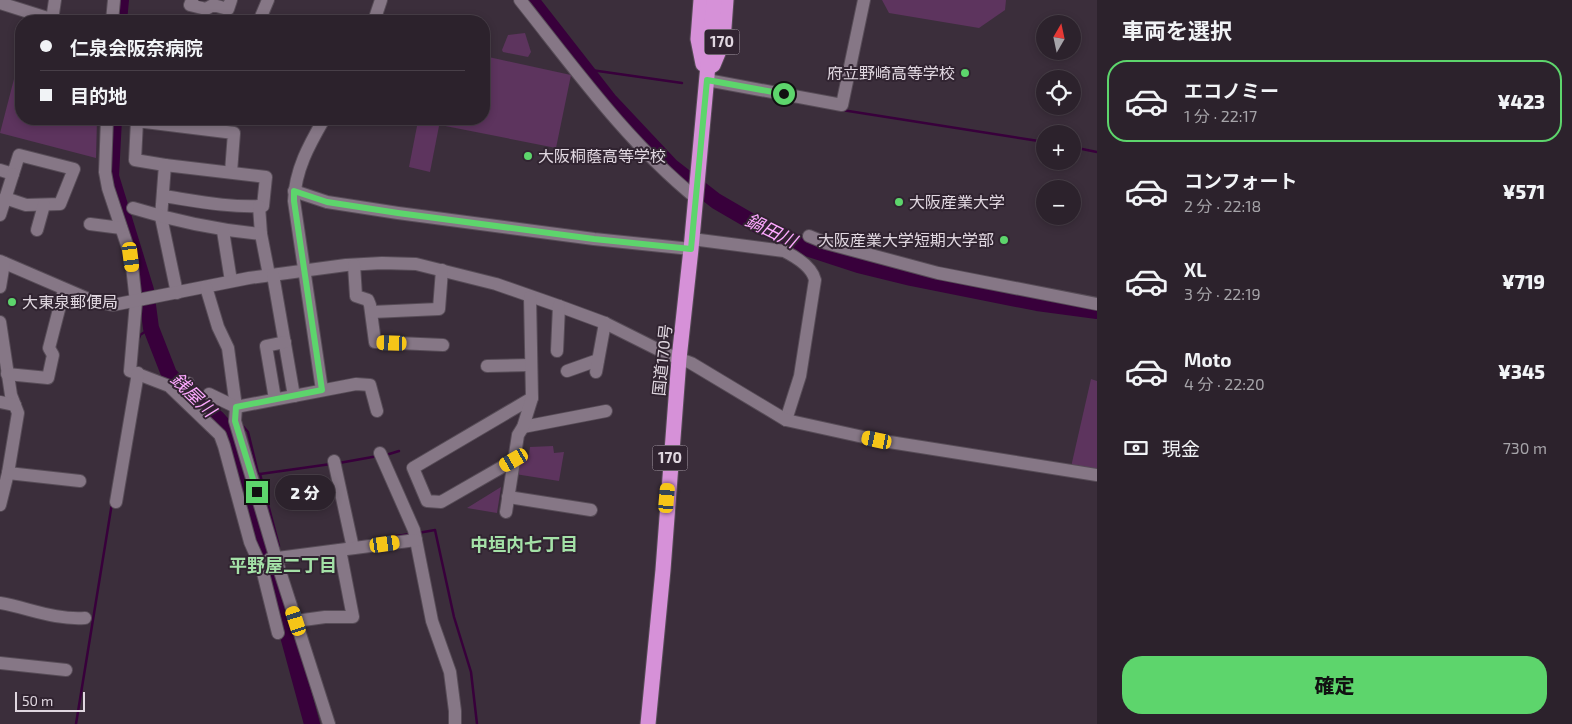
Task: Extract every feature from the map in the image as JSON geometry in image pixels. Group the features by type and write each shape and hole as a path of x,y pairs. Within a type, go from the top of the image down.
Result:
{"highway":[{"name":"170","path":"701,0 698,39 707,80"},
{"name":"国道170号","path":"648,724 663,570 679,359 692,244 714,0"},
{"name":"170","path":"707,80 722,41 726,0"}],"street":[{"path":"54,15 55,0"},
{"path":"113,15 114,0"},
{"path":"192,0 190,5 206,9 213,5 228,9 231,0"},
{"path":"262,15 268,0"},
{"path":"376,15 381,0"},
{"path":"520,0 606,110 668,174 696,189"},
{"path":"707,80 842,104 864,0"},
{"path":"0,3 29,6 44,15"},
{"path":"107,125 105,172 108,188 131,257 136,302 135,372 116,502"},
{"path":"137,125 134,160 266,178 263,206 197,202 163,196"},
{"path":"163,125 234,133 231,172"},
{"path":"321,125 306,151 294,191 294,201 322,390"},
{"path":"0,215 5,198 13,174 20,156 74,169 60,204 26,205 5,198"},
{"path":"165,164 161,217 177,293"},
{"path":"0,170 13,174"},
{"path":"294,191 327,202 389,212 594,239 784,251 813,273 815,280 800,376 786,420"},
{"path":"37,230 44,204"},
{"path":"260,206 261,234 285,342 294,396"},
{"path":"133,208 161,217 223,230 261,234"},
{"path":"90,224 121,228"},
{"path":"223,230 230,281"},
{"path":"809,236 826,243 938,273 1097,304"},
{"path":"0,287 2,262 93,302 113,305 136,302 230,281 271,275 382,262 416,264 496,284 604,323 691,363 786,420 877,440 1097,474"},
{"path":"354,265 356,296 368,300 372,312 375,342 443,345"},
{"path":"372,312 439,309 442,270"},
{"path":"206,287 218,327 228,348 236,414 276,558 329,724"},
{"path":"7,374 48,378 53,354 50,348 64,290"},
{"path":"506,512 518,435 523,427 532,398 530,296"},
{"path":"557,351 559,306"},
{"path":"0,322 1,346 11,396 18,413 8,473 0,505"},
{"path":"567,371 597,366 604,323"},
{"path":"275,399 266,346 285,342"},
{"path":"487,366 531,365"},
{"path":"135,372 170,386 220,435 250,542 258,559 278,633"},
{"path":"176,391 188,383"},
{"path":"236,414 275,399 356,384 370,385 377,411"},
{"path":"209,394 236,414"},
{"path":"514,460 441,502 427,501 414,468 532,398"},
{"path":"0,402 15,405"},
{"path":"523,427 606,411"},
{"path":"382,456 415,535 432,621 450,672 455,724"},
{"path":"334,464 352,544"},
{"path":"8,473 80,481"},
{"path":"508,497 591,510"},
{"path":"258,559 340,550 352,544 415,535"},
{"path":"296,621 325,617 353,617 340,550"},
{"path":"0,603 70,619 84,618"},
{"path":"0,663 66,670"}],"shaded area":[{"path":"882,0 1006,0 1005,10 979,28 889,13"},
{"path":"525,33 531,52 528,57 503,52 502,50 508,35"},
{"path":"490,57 571,75 556,148 440,125 490,125"},
{"path":"15,75 15,125 97,125 96,158 0,133"},
{"path":"417,125 439,126 430,172 409,167"},
{"path":"1091,379 1097,381 1097,470 1071,467"},
{"path":"553,446 554,453 564,452 559,481 515,474 519,455 529,455 530,447"},
{"path":"501,487 497,513 467,508"}],"waterway":[{"name":"銭屋川","path":"120,15 121,0"},
{"name":"鍋田川","path":"531,0 609,100 671,166 716,201 759,226 809,249 858,265 911,278 1037,303 1097,311"},
{"path":"584,69 682,83"},
{"path":"842,110 1036,141"},
{"name":"銭屋川","path":"114,125 111,176 146,290 151,328 169,374 188,394 218,419 226,428 233,443 258,542 264,548 312,724"},
{"path":"1081,149 1097,152"},
{"path":"139,338 140,335 151,328"},
{"path":"203,407 210,403 220,406"},
{"path":"241,424 248,432 279,546"},
{"path":"386,455 399,451"},
{"path":"339,463 378,456"},
{"path":"260,474 331,464"},
{"path":"76,724 112,503"},
{"path":"418,533 435,530 454,617 471,672 477,724"},
{"path":"383,538 410,534"}],"place":[{"name":"府立野崎高等学校","path":"965,73"},
{"name":"大阪桐蔭高等学校","path":"528,156"},
{"name":"大阪産業大学","path":"899,202"},
{"name":"大阪産業大学短期大学部","path":"1004,240"},
{"name":"大東泉郵便局","path":"12,302"}],"district":[{"name":"中垣内七丁目","path":"524,545"},
{"name":"平野屋二丁目","path":"283,566"}],"route":[{"path":"257,492 235,421 236,407 322,390 294,191 327,202 398,213 594,239 691,249 707,80 784,94"}]}
